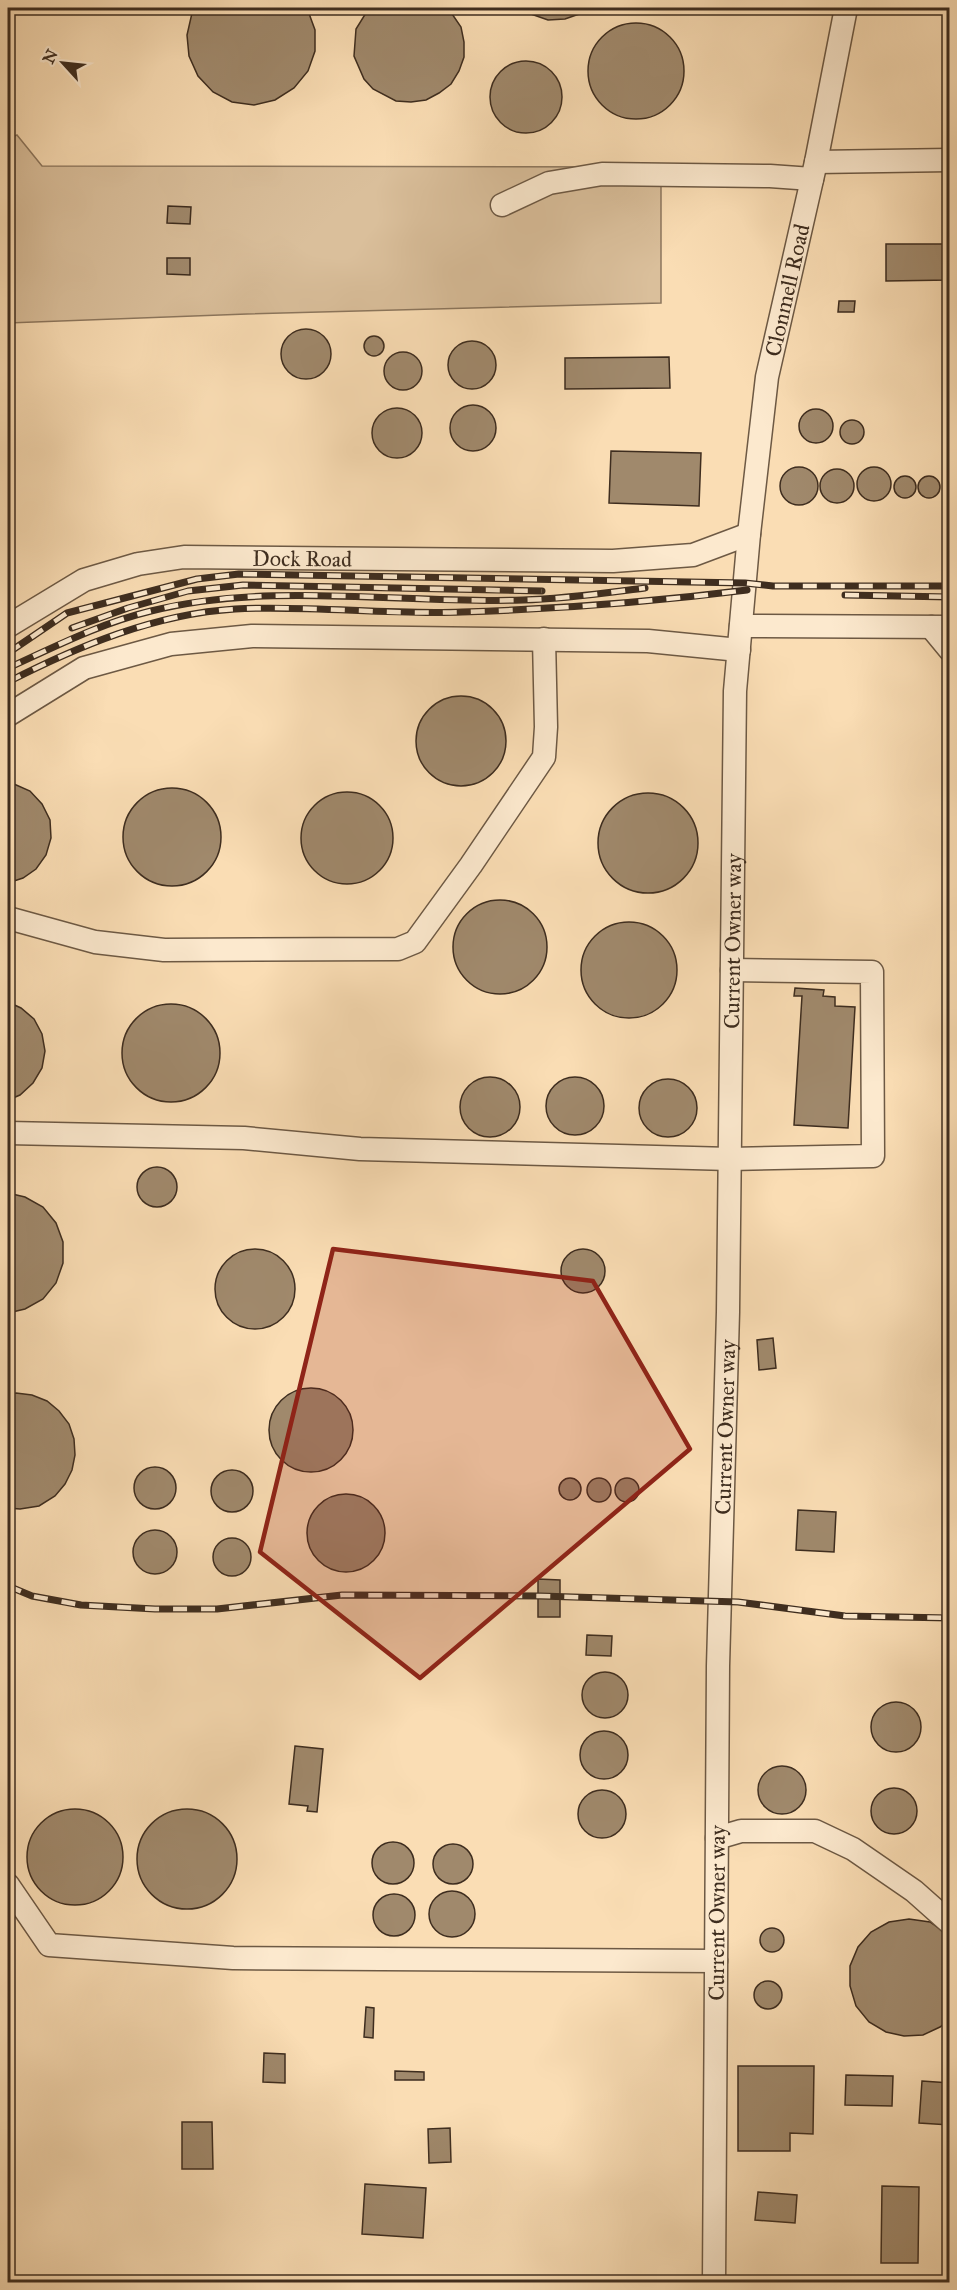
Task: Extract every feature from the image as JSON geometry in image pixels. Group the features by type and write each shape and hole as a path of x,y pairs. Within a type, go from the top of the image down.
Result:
{"street":[{"name":"Clonmell Road","path":"746,573 767,377 814,170 846,8"},
{"path":"502,205 549,183 602,174 770,176 814,170 950,160"},
{"name":"Dock Road","path":"8,626 84,580 138,564 184,557 614,561 693,555 749,534"},
{"name":"Current Owner way","path":"714,2283 718,1666 728,1312 735,691 746,573"},
{"path":"741,626 940,627 950,650"},
{"path":"8,715 84,668 171,644 252,636 648,641 739,650"},
{"path":"8,918 95,942 164,950 398,949 415,942 471,865 544,756 546,727 544,639"},
{"path":"8,1133 244,1138 360,1149 730,1159 873,1156 872,972 732,970"},
{"path":"717,1838 741,1831 815,1831 853,1850 914,1891 950,1923"},
{"path":"8,1884 49,1945 233,1958 716,1961"}],"highlighted area":[{"path":"333,1249 593,1281 690,1449 420,1678 260,1552"}],"shaded area":[{"path":"17,135 42,166 661,167 661,303 8,323 8,139"}],"building":[{"path":"196,8 307,8 315,30 315,51 308,71 294,88 275,100 254,105 232,102 213,92 198,76 189,56 187,35 192,13"},
{"path":"369,8 448,8 461,27 464,42 464,57 451,84 426,100 411,102 396,101 373,89 364,79 354,56 356,29"},
{"path":"523,8 588,8 582,13 565,19 548,20 531,14"},
{"path":"696,8 738,8 725,12 704,11"},
{"path":"636,23 654,27 670,37 680,53 684,71 680,89 670,105 654,115 636,119 618,115 602,105 592,89 588,71 592,53 602,37 618,27"},
{"path":"526,61 540,64 552,71 559,83 562,97 559,111 552,123 540,130 526,133 512,130 500,123 493,111 490,97 493,83 500,71 512,64"},
{"path":"168,206 191,207 190,224 167,223"},
{"path":"886,244 950,244 950,280 886,281"},
{"path":"167,258 190,258 190,275 167,274"},
{"path":"839,301 855,301 854,312 838,312"},
{"path":"301,329 311,329 324,336 331,349 331,359 324,372 311,379 301,379 292,375 285,368 281,359 281,349 285,340 292,333"},
{"path":"374,336 381,339 384,346 381,353 374,356 367,353 364,346 367,339"},
{"path":"472,341 489,348 496,365 489,382 472,389 455,382 448,365 455,348"},
{"path":"403,352 416,358 422,371 416,384 403,390 390,384 384,371 390,358"},
{"path":"669,357 670,388 565,389 565,358"},
{"path":"473,405 489,412 496,428 489,444 473,451 457,444 450,428 457,412"},
{"path":"402,408 415,415 421,423 421,443 415,451 407,457 392,458 379,451 373,443 372,428 379,415 387,409"},
{"path":"816,409 828,414 833,426 828,438 816,443 804,438 799,426 804,414"},
{"path":"852,420 860,424 864,432 860,440 852,444 844,440 840,432 844,424"},
{"path":"611,451 701,453 699,506 609,503"},
{"path":"799,467 812,473 818,486 812,499 799,505 786,499 780,486 786,473"},
{"path":"874,467 886,472 891,484 886,496 874,501 862,496 857,484 862,472"},
{"path":"837,469 849,474 854,486 849,498 837,503 825,498 820,486 825,474"},
{"path":"950,475 950,494 944,483"},
{"path":"905,476 913,479 916,487 913,495 905,498 897,495 894,487 897,479"},
{"path":"925,476 933,476 940,483 940,491 933,498 925,498 918,491 918,483"},
{"path":"461,696 478,700 493,709 502,724 506,741 502,758 493,773 478,782 461,786 444,782 429,773 420,758 416,741 420,724 429,709 444,700"},
{"path":"8,783 30,791 42,804 50,820 51,838 46,855 36,869 23,878 8,883"},
{"path":"172,788 191,791 207,802 218,818 221,837 218,856 207,872 191,883 172,886 153,883 137,872 126,856 123,837 126,818 137,802 153,791"},
{"path":"347,792 365,795 380,805 390,820 393,838 390,856 380,871 365,881 347,884 329,881 314,871 304,856 301,838 304,820 314,805 329,795"},
{"path":"648,793 667,797 683,808 694,824 698,843 694,862 683,878 667,889 648,893 629,889 613,878 602,862 598,843 602,824 613,808 629,797"},
{"path":"500,900 518,903 533,914 544,929 547,947 544,965 533,980 518,991 500,994 482,991 467,980 456,965 453,947 456,929 467,914 482,903"},
{"path":"629,922 647,926 663,936 673,952 677,970 673,988 663,1004 647,1014 629,1018 611,1014 595,1004 585,988 581,970 585,952 595,936 611,926"},
{"path":"795,988 824,990 823,996 835,997 835,1006 855,1007 848,1128 794,1125 802,996 794,996"},
{"path":"8,1002 21,1008 34,1019 42,1034 45,1051 42,1068 33,1083 20,1095 8,1100"},
{"path":"171,1004 190,1007 206,1018 217,1034 220,1053 217,1072 206,1088 190,1099 171,1102 152,1099 136,1088 125,1072 122,1053 125,1034 136,1018 152,1007"},
{"path":"490,1077 511,1086 520,1107 511,1128 490,1137 469,1128 460,1107 469,1086"},
{"path":"575,1077 591,1082 599,1090 604,1106 599,1122 591,1130 575,1135 559,1130 551,1122 546,1106 551,1090 559,1082"},
{"path":"662,1079 674,1079 689,1087 697,1102 697,1114 689,1129 674,1137 662,1137 647,1129 639,1114 639,1102 647,1087"},
{"path":"157,1167 165,1168 171,1173 176,1179 176,1195 171,1201 165,1206 157,1207 149,1206 143,1201 138,1195 137,1187 138,1179 143,1173 149,1168"},
{"path":"8,1193 25,1197 43,1207 56,1223 63,1242 63,1263 56,1283 43,1299 25,1309 8,1313"},
{"path":"255,1249 270,1252 283,1261 292,1274 295,1289 292,1304 283,1317 270,1326 255,1329 240,1326 227,1317 218,1304 215,1289 218,1274 227,1261 240,1252"},
{"path":"583,1249 598,1256 605,1271 598,1286 583,1293 568,1286 561,1271 568,1256"},
{"path":"773,1338 776,1368 759,1370 757,1340"},
{"path":"311,1388 327,1391 341,1400 350,1414 353,1430 350,1446 341,1460 327,1469 311,1472 295,1469 281,1460 272,1446 269,1430 272,1414 281,1400 295,1391"},
{"path":"16,1393 32,1395 47,1401 59,1411 69,1424 74,1439 75,1455 72,1470 65,1484 55,1496 39,1506 20,1509 8,1508 8,1395"},
{"path":"155,1467 170,1473 176,1488 170,1503 155,1509 140,1503 134,1488 140,1473"},
{"path":"232,1470 240,1471 247,1476 252,1483 252,1499 247,1506 240,1511 232,1512 224,1511 217,1506 212,1499 211,1491 212,1483 217,1476 224,1471"},
{"path":"570,1478 578,1481 581,1489 578,1497 570,1500 562,1497 559,1489 562,1481"},
{"path":"599,1478 607,1482 611,1490 607,1498 599,1502 591,1498 587,1490 591,1482"},
{"path":"627,1478 635,1482 639,1490 635,1498 627,1502 619,1498 615,1490 619,1482"},
{"path":"346,1494 361,1497 374,1505 382,1518 385,1533 382,1548 374,1561 361,1569 346,1572 331,1569 318,1561 310,1548 307,1533 310,1518 318,1505 331,1497"},
{"path":"798,1510 836,1512 834,1552 796,1550"},
{"path":"155,1530 171,1536 177,1552 171,1568 155,1574 139,1568 133,1552 139,1536"},
{"path":"232,1538 246,1543 251,1557 246,1571 232,1576 218,1571 213,1557 218,1543"},
{"path":"538,1579 560,1580 560,1617 538,1617"},
{"path":"587,1635 612,1636 611,1656 586,1655"},
{"path":"605,1672 614,1673 621,1679 627,1686 627,1704 621,1711 614,1717 605,1718 596,1717 589,1711 583,1704 582,1695 583,1686 589,1679 596,1673"},
{"path":"896,1702 905,1704 916,1713 921,1727 919,1736 910,1747 896,1752 887,1750 876,1741 871,1727 873,1718 882,1707"},
{"path":"599,1731 609,1731 621,1738 628,1750 628,1760 621,1772 609,1779 599,1779 584,1768 580,1760 580,1750 591,1735"},
{"path":"295,1746 323,1749 317,1812 307,1811 308,1806 289,1804"},
{"path":"777,1766 787,1766 799,1773 806,1785 806,1795 799,1807 787,1814 777,1814 762,1803 758,1795 758,1785 769,1770"},
{"path":"899,1788 911,1794 916,1802 916,1820 911,1828 903,1833 889,1834 877,1828 872,1820 871,1806 877,1794 885,1789"},
{"path":"597,1790 607,1790 619,1797 626,1809 626,1819 619,1831 607,1838 597,1838 582,1827 578,1819 578,1809 589,1794"},
{"path":"75,1809 93,1813 109,1823 119,1839 123,1857 119,1875 109,1891 93,1901 75,1905 57,1901 41,1891 31,1875 27,1857 31,1839 41,1823 57,1813"},
{"path":"187,1809 206,1813 222,1824 233,1840 237,1859 233,1878 222,1894 206,1905 187,1909 168,1905 152,1894 141,1878 137,1859 141,1840 152,1824 168,1813"},
{"path":"393,1842 408,1848 414,1863 408,1878 393,1884 378,1878 372,1863 378,1848"},
{"path":"453,1844 461,1845 467,1850 472,1856 472,1872 467,1878 461,1883 453,1884 445,1883 439,1878 434,1872 433,1864 434,1856 439,1850 445,1845"},
{"path":"452,1891 468,1898 475,1914 468,1930 452,1937 436,1930 429,1914 436,1898"},
{"path":"394,1894 409,1900 415,1915 409,1930 394,1936 379,1930 373,1915 379,1900"},
{"path":"909,1919 930,1922 950,1936 950,2019 923,2035 904,2036 886,2032 869,2022 856,2006 850,1986 850,1966 858,1947 871,1932 889,1922"},
{"path":"772,1928 780,1932 784,1940 780,1948 772,1952 764,1948 760,1940 764,1932"},
{"path":"768,1981 778,1985 782,1995 778,2005 768,2009 758,2005 754,1995 758,1985"},
{"path":"366,2007 374,2008 373,2038 364,2037"},
{"path":"264,2053 285,2054 285,2083 263,2082"},
{"path":"738,2066 814,2066 813,2134 790,2133 790,2151 738,2151"},
{"path":"395,2071 424,2072 424,2080 395,2080"},
{"path":"846,2075 893,2076 892,2106 845,2105"},
{"path":"922,2081 950,2083 950,2125 919,2123"},
{"path":"182,2122 212,2122 213,2169 182,2169"},
{"path":"450,2128 451,2162 429,2163 428,2129"},
{"path":"365,2184 426,2188 423,2238 362,2234"},
{"path":"882,2186 919,2187 918,2263 881,2263"},
{"path":"758,2192 797,2195 795,2223 755,2220"}],"railway":[{"path":"8,653 67,613 197,579 239,574 745,583 773,586 950,586"},
{"path":"72,628 128,608 188,591 243,585 542,591"},
{"path":"8,668 114,622 151,611 196,602 289,595 523,600 645,588"},
{"path":"8,682 89,644 146,625 205,612 263,608 434,613 498,611 569,607 747,590"},
{"path":"845,595 950,597"},
{"path":"8,1586 32,1596 81,1605 155,1609 217,1609 342,1595 540,1596 738,1602 845,1616 950,1618"}]}
